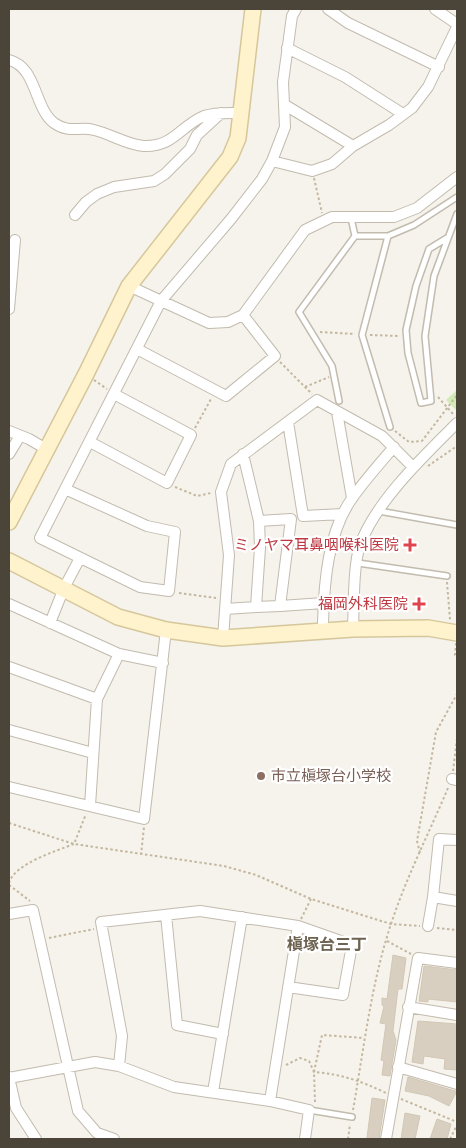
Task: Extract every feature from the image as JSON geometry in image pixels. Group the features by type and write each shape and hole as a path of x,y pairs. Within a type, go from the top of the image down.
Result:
{"street":[{"path":"9,522 86,374 129,286 230,157 238,138 253,9"},
{"path":"65,490 147,526 175,532 169,591 140,587 40,538 161,301 262,180 272,161 285,127 283,82 287,48 296,9"},
{"path":"328,9 348,23 438,67"},
{"path":"435,9 457,24"},
{"path":"272,161 312,171 332,164 353,146 412,108 428,88 457,28"},
{"path":"287,48 345,77 403,114"},
{"path":"9,60 24,70 46,113 52,122 63,129 76,131 91,129 131,144 157,145 169,142 202,117 221,113 241,113"},
{"path":"285,105 353,146"},
{"path":"75,215 86,202 97,194 114,187 154,181 165,174 190,149 197,135 221,113"},
{"path":"129,286 209,323 228,322 242,315 305,230 332,217 394,217 417,208 457,177"},
{"path":"9,310 15,240"},
{"path":"137,349 226,396 275,356 242,315"},
{"path":"90,442 167,483 191,435 114,394"},
{"path":"223,638 229,555 221,492 231,464 317,400 382,436 413,467"},
{"path":"337,412 352,498"},
{"path":"288,422 304,516"},
{"path":"353,629 360,546 378,511 413,467 457,423"},
{"path":"9,431 46,449"},
{"path":"9,454 20,436"},
{"path":"323,623 332,549 343,514 352,498 394,447"},
{"path":"243,454 259,521 260,548 256,607"},
{"path":"259,521 343,514"},
{"path":"280,606 291,519"},
{"path":"50,623 64,588 80,558"},
{"path":"9,561 118,616 166,630 223,638 353,629 428,628 455,635"},
{"path":"225,604 256,607 324,603"},
{"path":"9,604 119,654 162,663"},
{"path":"9,787 144,819 166,630"},
{"path":"90,806 97,698 119,654"},
{"path":"9,667 97,698"},
{"path":"9,730 93,753"},
{"path":"428,926 439,839 457,840"},
{"path":"433,897 457,901"},
{"path":"9,914 33,910 78,1111 97,1133 114,1139"},
{"path":"120,1066 122,1036 101,922 200,911 298,926 352,944 343,995 288,987"},
{"path":"166,914 177,1025 222,1034"},
{"path":"213,1092 242,916"},
{"path":"270,1101 298,926"},
{"path":"386,1139 418,958 457,963"},
{"path":"408,1007 457,1015"},
{"path":"36,1139 16,1108 9,1078 69,1065 95,1062 120,1066 174,1087 270,1101 313,1111 305,1139"},
{"path":"398,1067 457,1084"}],"lane":[{"path":"355,236 388,236 414,225 457,197"},
{"path":"448,238 430,249 416,286 406,330 408,353 421,403 431,401 425,336 434,276 457,214"},
{"path":"339,401 332,366 299,312 355,236 351,218"},
{"path":"388,236 362,335 390,427"},
{"path":"378,511 457,525"},
{"path":"358,563 447,576"},
{"path":"313,1111 352,1116"}],"path":[{"path":"312,171 324,222"},
{"path":"457,323 457,350"},
{"path":"275,356 317,400"},
{"path":"86,374 114,394"},
{"path":"306,387 334,375"},
{"path":"430,389 449,410"},
{"path":"191,435 216,391"},
{"path":"390,427 409,442 422,441 457,395"},
{"path":"167,483 197,496 221,492"},
{"path":"447,576 455,635 455,655 457,657"},
{"path":"169,591 225,604"},
{"path":"420,853 417,841 436,732 457,694"},
{"path":"348,1139 364,1038 391,924 420,853 454,779 457,739"},
{"path":"33,910 30,901 9,884 10,877 30,862 74,844 90,806"},
{"path":"141,855 144,819"},
{"path":"9,823 74,844 224,866 256,875 312,899 391,924"},
{"path":"298,926 312,899"},
{"path":"40,940 101,928"},
{"path":"387,941 418,958"},
{"path":"313,1111 314,1072 322,1035 364,1038"},
{"path":"275,1070 300,1058 309,1062 314,1072"},
{"path":"314,1072 336,1073 358,1080 457,1123 450,1139"}],"green space":[{"path":"457,390 457,411 446,400"}],"building":[{"path":"393,955 406,958 402,989 398,989 393,1031 396,1040 390,1076 382,1075 384,1061 381,1060 386,1024 380,1023 384,1006 382,1005 382,998 387,999"},
{"path":"424,966 457,970 457,1002 428,999 428,1002 419,1001"},
{"path":"418,1021 457,1024 457,1070 444,1069 445,1059 424,1056 423,1064 412,1062"},
{"path":"408,1077 457,1091 449,1106 429,1096 405,1091"},
{"path":"372,1098 385,1100 379,1139 367,1138"},
{"path":"405,1113 420,1116 415,1139 401,1139"},
{"path":"437,1119 451,1124 447,1139 430,1139"}],"place":[{"name":"ミノヤマ耳鼻咽喉科医院","path":"410,545"},
{"name":"福岡外科医院","path":"419,604"},
{"name":"市立槇塚台小学校","path":"261,776"}],"district":[{"name":"槇塚台三丁","path":"327,945"}]}
